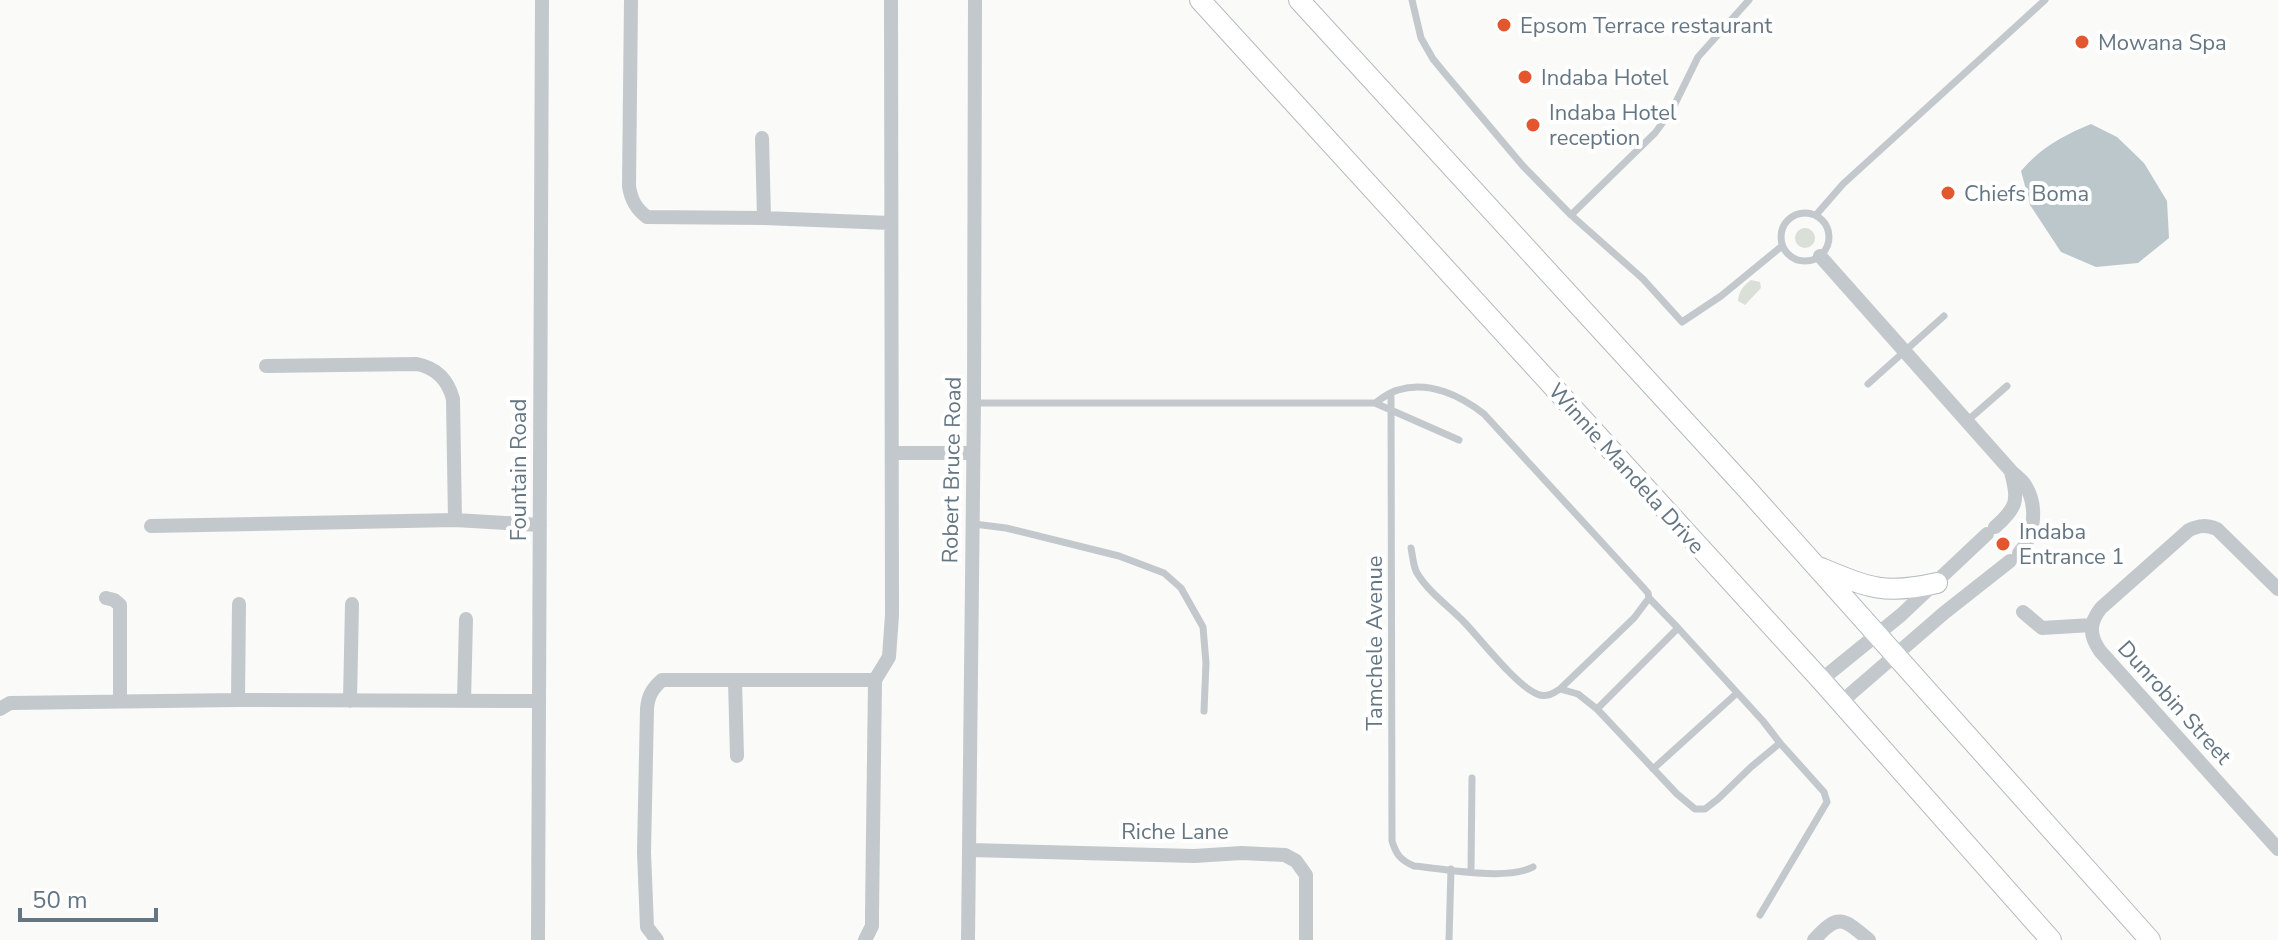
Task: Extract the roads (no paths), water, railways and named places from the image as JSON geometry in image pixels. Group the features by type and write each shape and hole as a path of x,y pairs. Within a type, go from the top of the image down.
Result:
{"main road":[{"name":"Winnie Mandela Drive","path":"1200,0 1821,680 2051,940"},
{"path":"1299,0 1817,567 2150,940"},
{"path":"1817,567 1865,586 1894,590 1937,583"}],"street":[{"name":"Fountain Road","path":"538,940 542,0"},
{"path":"631,0 629,186 634,204 647,217 890,223"},
{"path":"865,940 872,926 875,680 889,657 892,615 891,0"},
{"name":"Robert Bruce Road","path":"968,940 975,0"},
{"path":"762,138 764,218"},
{"path":"1820,256 2024,482 2031,496 2034,517 2023,550 1840,703"},
{"path":"266,366 417,364 437,372 450,387 453,399 455,520"},
{"path":"892,453 973,453"},
{"path":"1821,680 1937,583 2012,510 2016,489 2011,471"},
{"path":"151,526 455,520 540,525"},
{"path":"2023,612 2042,628 2092,625 2101,608 2189,530 2206,525 2217,529 2278,589"},
{"path":"106,598 120,605 120,701"},
{"path":"238,700 239,604"},
{"path":"350,701 352,604"},
{"path":"464,701 466,619"},
{"name":"Dunrobin Street","path":"2092,625 2094,642 2100,651 2278,849"},
{"path":"657,940 647,927 644,852 648,698 653,688 662,680 875,680"},
{"path":"735,681 737,756"},
{"path":"3,702 538,701"},
{"name":"Riche Lane","path":"970,850 1194,856 1242,853 1285,855 1296,861 1306,875 1306,940"},
{"path":"1814,940 1836,920 1851,925 1869,940"}],"lane":[{"path":"1412,0 1421,38 1433,59 1523,166 1571,215 1643,279 1682,322 1721,296 1782,246"},
{"path":"1571,215 1655,133 1672,110 1698,57 1749,0"},
{"path":"1816,215 1843,184 2042,1"},
{"path":"1801,213 1816,215 1827,227 1828,243 1820,256 1813,260 1799,261 1786,253 1782,246 1781,232 1788,219 1801,213"},
{"path":"1868,384 1944,316"},
{"path":"1967,421 2007,386"},
{"path":"1375,403 1399,389 1426,388 1465,399 1484,414 1824,792 1827,802 1760,915"},
{"name":"Tamchele Avenue","path":"1391,393 1392,841 1396,854 1403,861 1414,866 1451,869"},
{"path":"974,403 1375,403 1459,440"},
{"path":"972,524 1006,528 1119,556 1164,573 1181,588 1203,627 1206,663 1204,711"},
{"path":"1411,548 1415,570 1424,583 1502,664 1539,696 1560,689 1626,626 1649,598"},
{"path":"1597,709 1678,628"},
{"path":"1560,689 1578,694 1597,709 1695,809 1705,809 1780,743"},
{"path":"1653,769 1737,693"},
{"path":"1471,871 1472,778"},
{"path":"1449,940 1451,869 1499,875 1523,873 1533,867"}],"place":[{"name":"Epsom Terrace restaurant","path":"1504,25"},
{"name":"Mowana Spa","path":"2082,42"},
{"name":"Indaba Hotel","path":"1525,77"},
{"name":"Indaba Hotel reception","path":"1533,125"},
{"name":"Chiefs Boma","path":"1948,193"},
{"name":"Indaba Entrance 1","path":"2003,544"}]}
